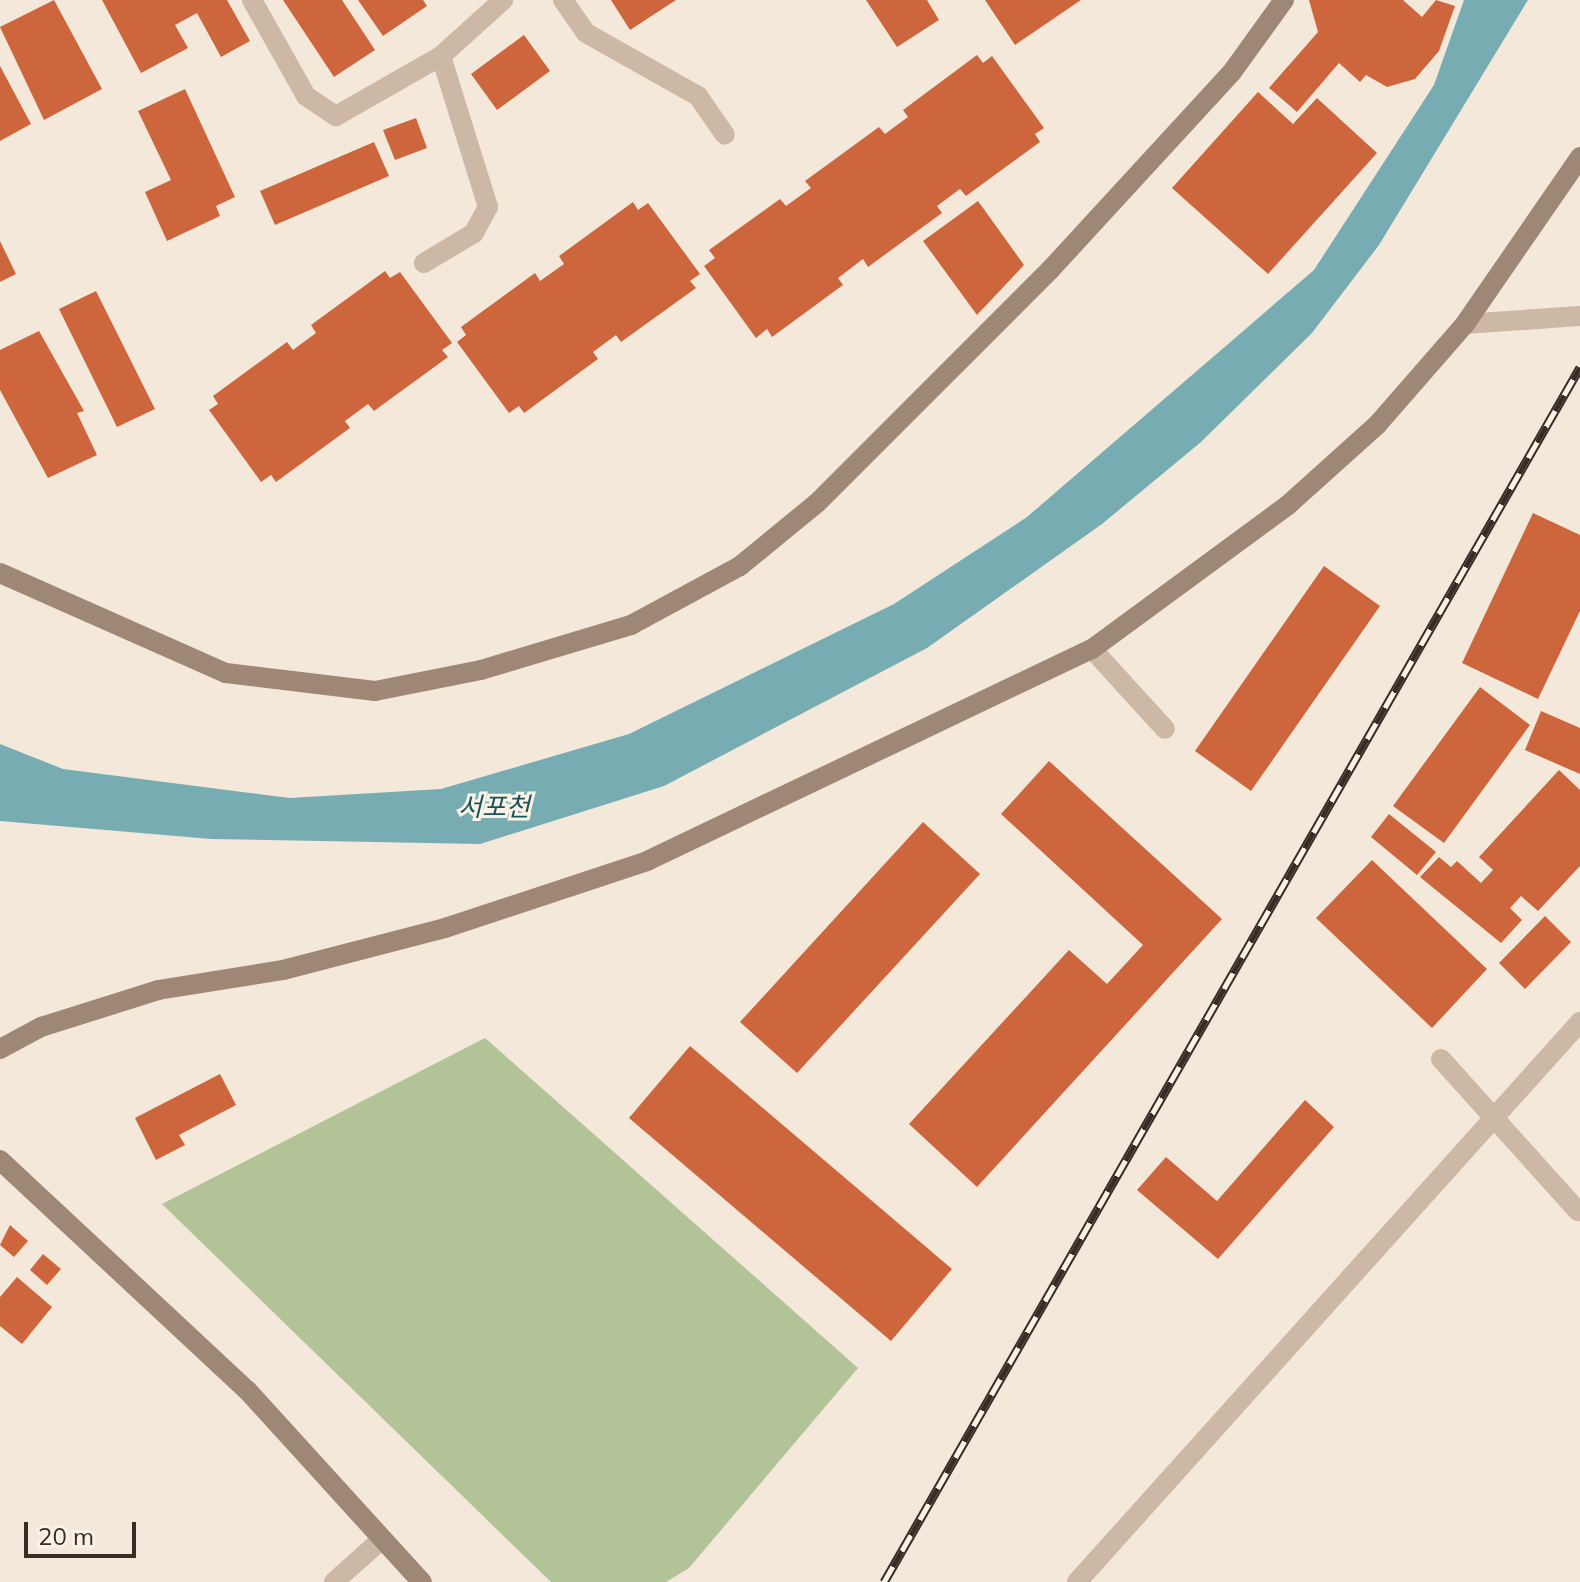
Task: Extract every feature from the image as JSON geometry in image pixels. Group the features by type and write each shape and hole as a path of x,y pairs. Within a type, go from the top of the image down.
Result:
{"street":[{"path":"252,0 306,96 336,116 441,56 503,0"},
{"path":"563,0 586,33 698,96 725,135"},
{"path":"0,573 226,673 375,691 481,670 631,625 740,566 817,503 1060,258 1232,72 1284,0"},
{"path":"424,263 474,233 488,207 441,56"},
{"path":"0,1049 41,1027 158,990 283,970 445,928 647,861 1092,649 1288,505 1377,425 1465,324 1580,157"},
{"path":"1465,324 1580,316"},
{"path":"1092,649 1165,729"},
{"path":"1077,1582 1580,1022"},
{"path":"1441,1059 1496,1115 1578,1211"},
{"path":"0,1160 247,1390 422,1582"},
{"path":"334,1582 382,1539"}],"green space":[{"path":"485,1038 858,1368 689,1568 666,1582 551,1582 162,1204"}],"water":[{"name":"서포천","path":"1464,0 1528,0 1379,245 1312,333 1201,442 1102,524 927,648 664,786 480,844 211,839 0,821 0,744 63,769 290,798 441,789 629,734 894,604 1027,517 1314,270 1434,85"}],"building":[{"path":"54,0 102,89 44,120 0,27"},
{"path":"102,0 227,0 250,41 221,57 197,13 175,25 188,48 141,73"},
{"path":"283,0 342,0 375,50 334,77"},
{"path":"358,0 423,0 427,6 383,36"},
{"path":"611,0 676,0 630,30"},
{"path":"866,0 927,0 939,20 897,47"},
{"path":"985,0 1081,0 1015,45"},
{"path":"1309,0 1403,0 1422,17 1436,0 1455,6 1439,51 1415,79 1387,87 1366,75 1360,82 1339,63 1297,112 1269,88 1318,32"},
{"path":"524,35 550,71 497,110 471,74"},
{"path":"977,55 983,63 992,56 1044,128 1035,134 1040,142 966,196 960,189 937,206 942,213 868,267 863,259 838,278 843,285 772,337 767,329 756,338 704,266 715,258 709,250 780,199 786,206 811,188 805,181 879,127 885,134 908,117 903,110"},
{"path":"0,66 31,124 0,141"},
{"path":"185,89 235,197 216,206 220,216 167,241 145,192 171,180 138,111"},
{"path":"1258,92 1293,124 1317,98 1377,153 1268,274 1172,188"},
{"path":"416,118 427,148 395,160 383,130"},
{"path":"374,142 389,176 275,225 260,191"},
{"path":"978,201 1024,265 977,315 923,241"},
{"path":"633,202 638,210 648,203 700,274 690,281 696,288 621,342 616,335 593,352 598,359 524,413 519,406 509,413 457,342 466,335 461,327 535,273 540,281 564,264 559,256"},
{"path":"0,241 16,274 0,282"},
{"path":"385,271 390,278 400,272 452,343 442,350 448,357 374,411 368,404 345,421 350,428 276,482 271,475 261,482 209,410 218,404 213,396 287,342 293,350 316,333 311,325"},
{"path":"96,291 155,409 117,427 59,309"},
{"path":"39,331 84,411 77,413 97,455 48,478 0,390 0,350"},
{"path":"1533,513 1580,535 1580,611 1538,699 1462,663"},
{"path":"1324,566 1380,606 1251,791 1195,751"},
{"path":"1480,687 1530,725 1444,843 1393,806"},
{"path":"1541,711 1580,728 1580,774 1525,750"},
{"path":"1049,761 1222,919 977,1187 909,1124 1069,950 1107,984 1143,945 1001,814"},
{"path":"1559,770 1580,790 1580,866 1538,911 1521,896 1510,908 1522,920 1501,943 1420,877 1439,857 1451,867 1457,861 1481,883 1493,870 1479,857"},
{"path":"1389,814 1436,852 1417,875 1371,837"},
{"path":"923,822 980,874 797,1073 740,1022"},
{"path":"1372,860 1487,969 1432,1028 1316,918"},
{"path":"1545,916 1571,942 1525,989 1499,963"},
{"path":"690,1046 952,1269 891,1341 629,1118"},
{"path":"220,1074 236,1105 179,1135 185,1145 156,1160 135,1118"},
{"path":"1305,1100 1334,1127 1218,1259 1137,1190 1166,1157 1217,1201"},
{"path":"10,1225 28,1241 14,1257 0,1245"},
{"path":"43,1254 61,1269 47,1285 30,1270"},
{"path":"17,1277 52,1307 22,1344 0,1326 0,1297"}],"railway":[{"path":"884,1582 1580,367"}]}
